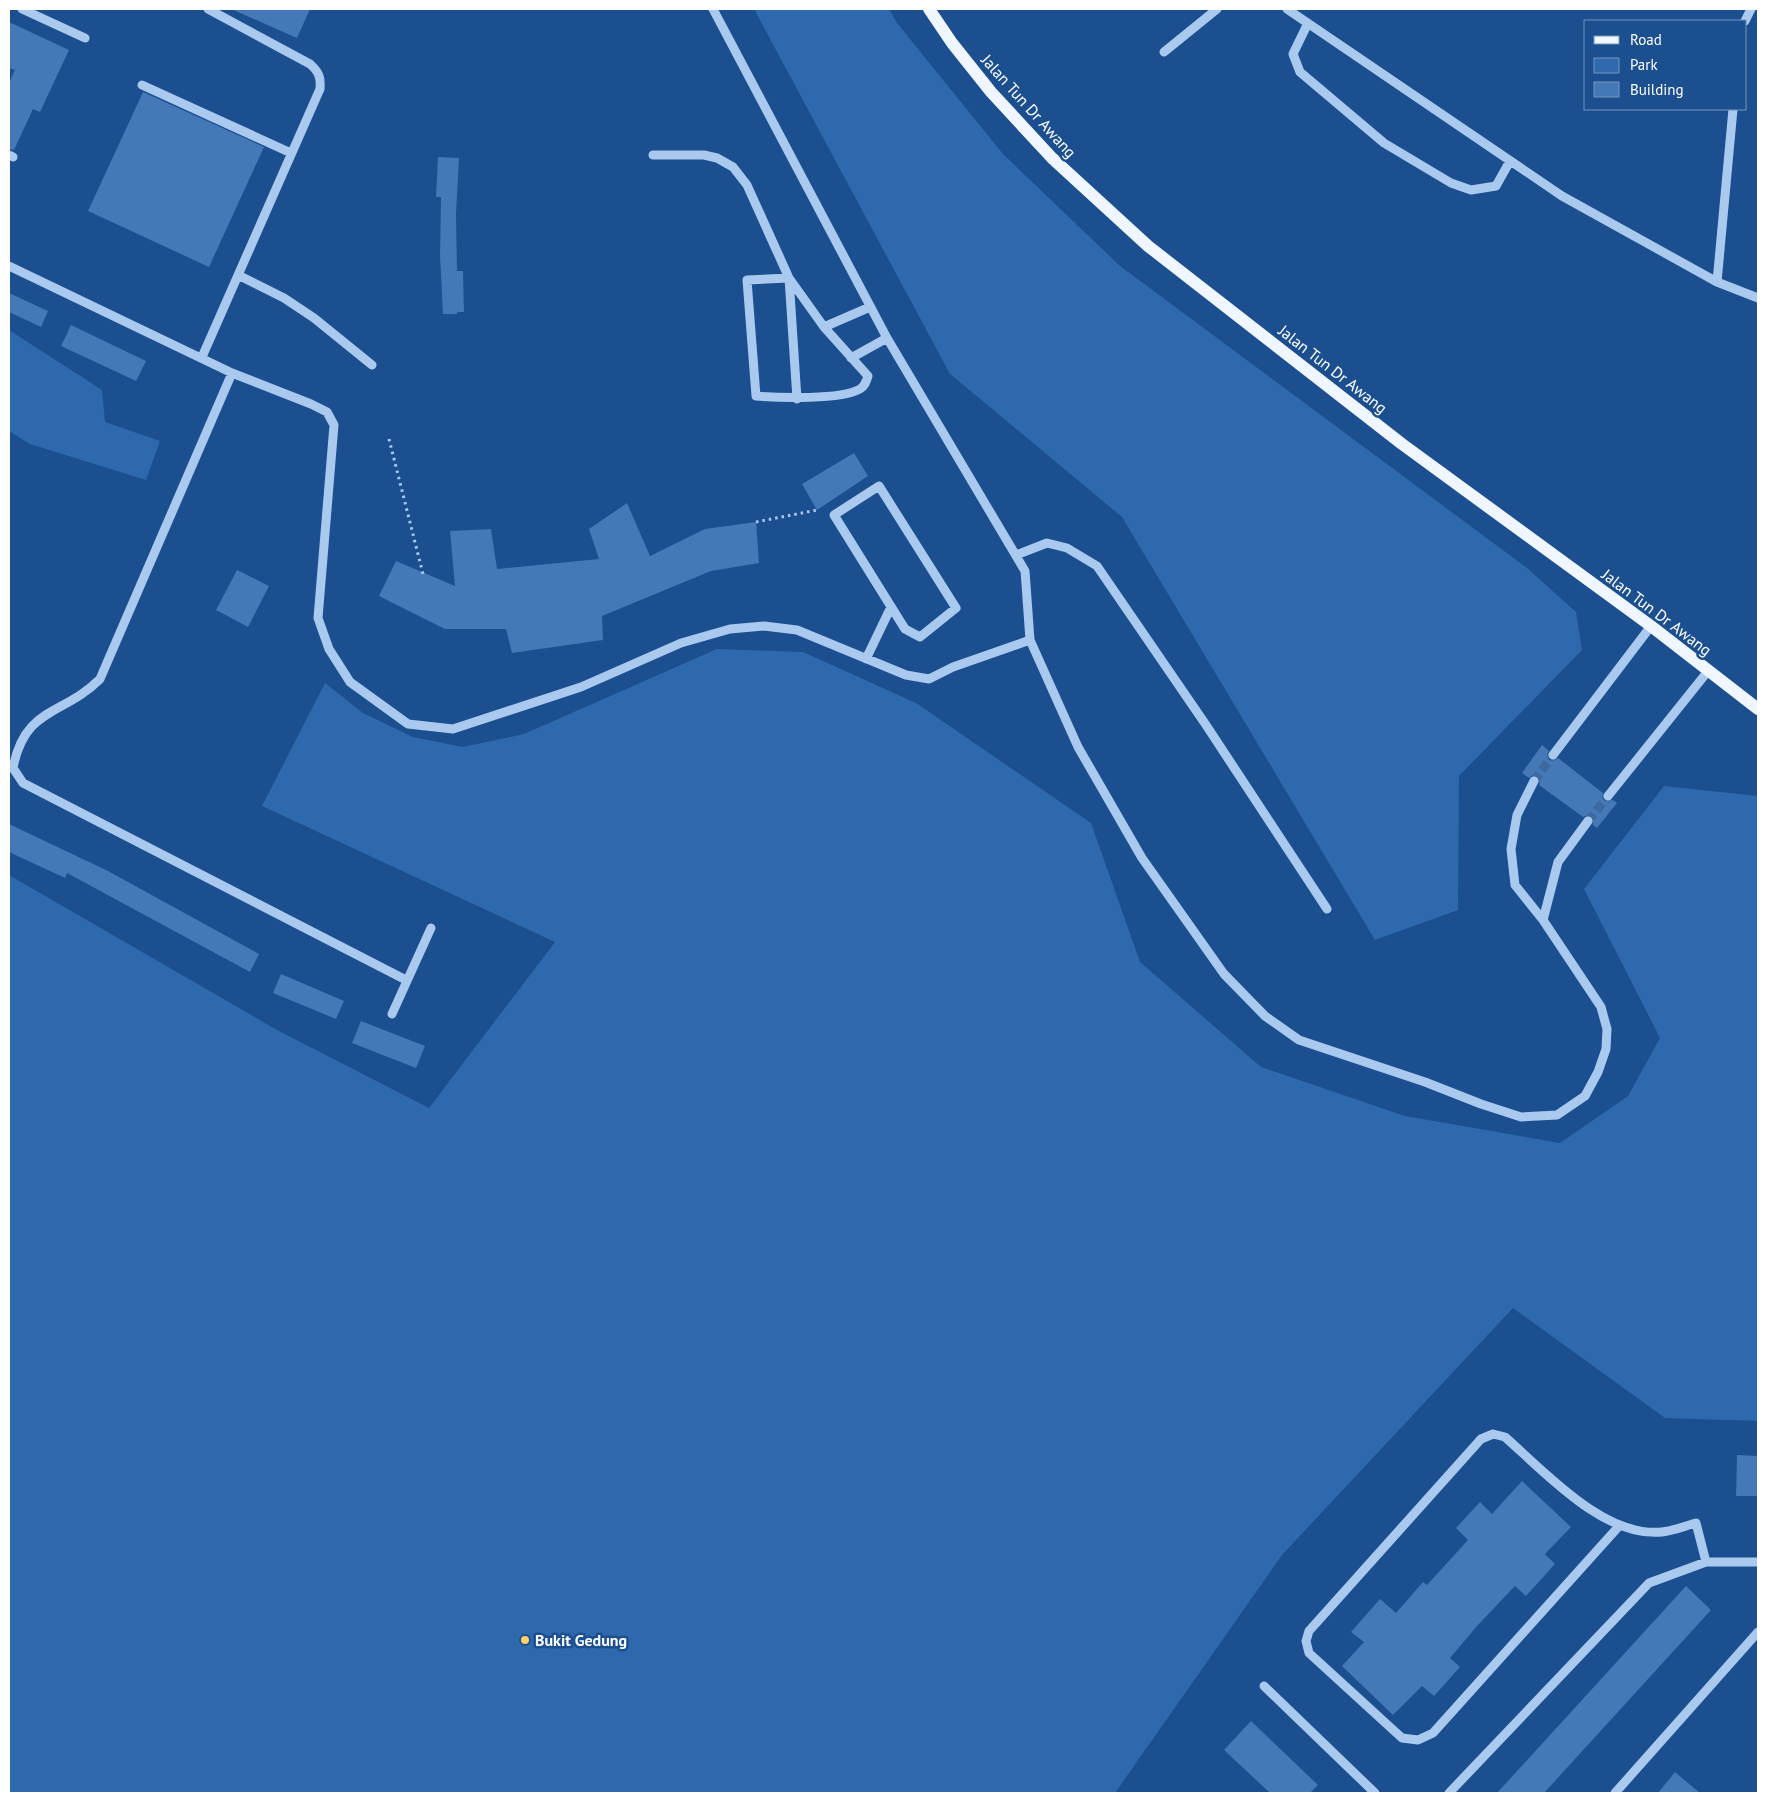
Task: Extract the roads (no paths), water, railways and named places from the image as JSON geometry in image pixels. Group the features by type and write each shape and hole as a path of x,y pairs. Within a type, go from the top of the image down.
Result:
{"main road":[{"name":"Jalan Tun Dr Awang","path":"929,9 952,43 991,92 1052,158 1148,246 1402,444 1651,626 1758,709"}],"street":[{"path":"22,9 85,38"},
{"path":"202,357 320,89 321,78 317,70 208,9"},
{"path":"713,9 887,338 1016,554 1024,571 1030,640 1078,747 1142,858 1224,974 1265,1016 1299,1040 1425,1082 1521,1117 1557,1115 1585,1096 1598,1072 1606,1049 1607,1029 1601,1007 1543,920 1515,885 1512,850 1517,815 1534,781"},
{"path":"1164,52 1217,9"},
{"path":"1287,9 1562,196 1717,282 1758,298"},
{"path":"1308,23 1293,54 1300,72 1384,143 1451,183 1471,190 1496,186 1510,162"},
{"path":"142,85 291,153"},
{"path":"1717,282 1733,110"},
{"path":"653,155 704,155 718,158 733,167 747,185 789,278 824,328 868,376 865,384 859,390 797,399 756,396 746,280 789,278"},
{"path":"9,266 232,373 327,412 334,425 318,618 329,649 350,682 408,724 453,729 582,687 681,643 730,628 764,626 797,630 906,675 929,679 1030,640"},
{"path":"238,275 284,298 314,318 372,365"},
{"path":"789,278 797,399"},
{"path":"824,328 870,307"},
{"path":"851,358 887,338"},
{"path":"232,373 100,679 85,694 46,714 31,725 17,751 13,768 23,783 406,980"},
{"path":"879,486 956,608 920,637 904,629 891,607 834,515 879,486"},
{"path":"1016,554 1046,543 1074,552 1097,566 1206,725 1327,910"},
{"path":"866,659 891,607"},
{"path":"1553,755 1651,626"},
{"path":"1608,796 1708,671"},
{"path":"1543,920 1558,862 1588,821"},
{"path":"392,1014 431,928"},
{"path":"1620,1525 1433,1733 1418,1740 1402,1738 1309,1653 1306,1642 1309,1631 1481,1439 1494,1434 1505,1437 1590,1510 1620,1525 1635,1530 1662,1532 1696,1523 1706,1562"},
{"path":"1449,1793 1649,1583 1706,1562 1758,1562"},
{"path":"1615,1793 1758,1632"},
{"path":"1264,1686 1375,1793"}],"tunnel":[{"path":"1534,781 1553,755"},
{"path":"1588,821 1608,796"}],"place":[{"name":"Bukit Gedung","path":"525,1640"}]}
